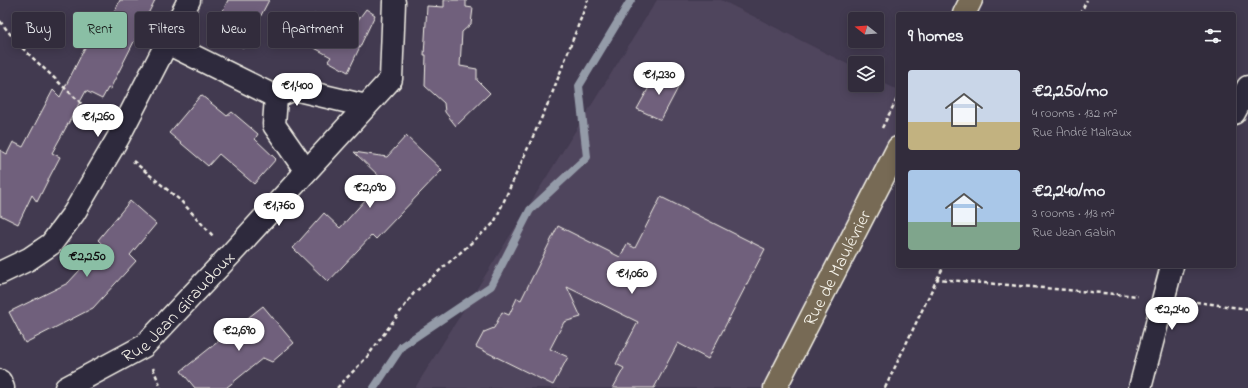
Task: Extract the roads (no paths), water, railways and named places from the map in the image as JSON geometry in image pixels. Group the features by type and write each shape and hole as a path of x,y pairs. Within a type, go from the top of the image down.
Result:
{"main road":[{"path":"965,12 971,0"},
{"name":"Rue de Maulévrier","path":"775,388 896,152"}],"street":[{"path":"183,12 189,0"},
{"name":"Rue Jean Giraudoux","path":"66,388 144,346 230,255 391,79 394,2"},
{"path":"0,273 29,259 51,244 74,214 116,141 164,48"},
{"path":"177,48 276,97"},
{"path":"1236,109 1248,87"},
{"path":"276,97 294,89 366,106"},
{"path":"276,97 274,125 306,171"},
{"path":"1140,388 1171,268"},
{"path":"0,382 3,388"}],"waterway":[{"path":"374,388 402,346 491,286 530,210 587,157 579,86 631,0"}]}
